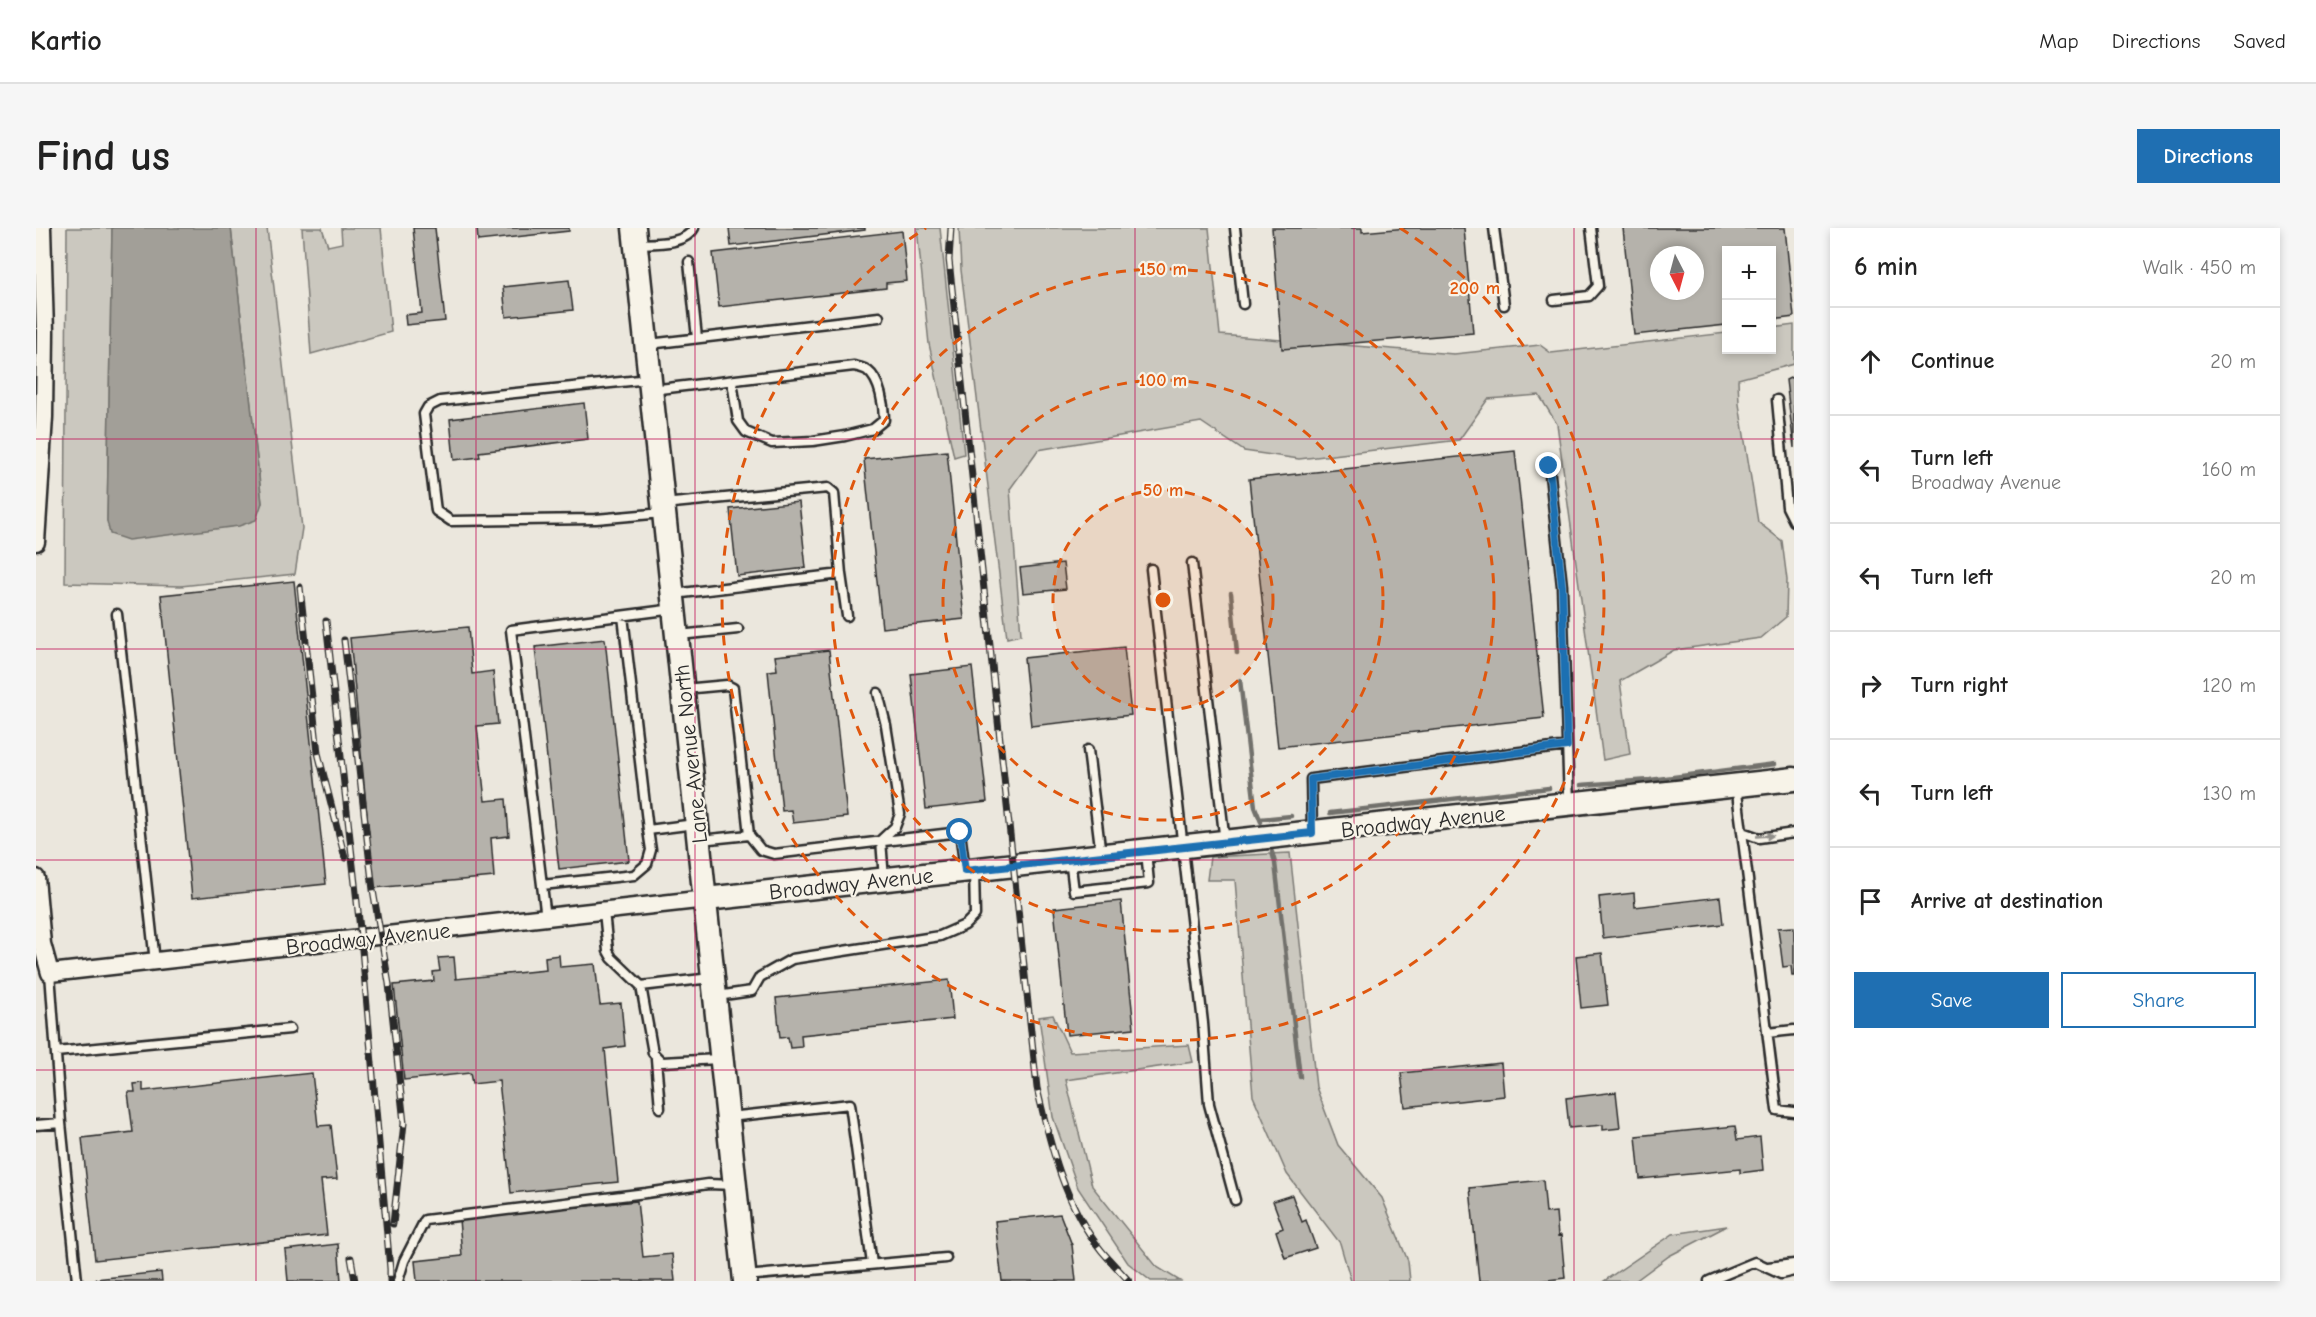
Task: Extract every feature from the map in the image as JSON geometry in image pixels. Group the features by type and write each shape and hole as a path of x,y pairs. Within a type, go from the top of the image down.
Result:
{"street":[{"path":"36,542 44,417 45,332 42,228"},
{"name":"Lane Avenue North","path":"635,236 745,1279"},
{"name":"Broadway Avenue","path":"51,974 1794,779"},
{"path":"36,878 42,944 51,974"}],"lane":[{"path":"635,236 683,238 691,234 694,228"},
{"path":"1236,228 1244,304"},
{"path":"1494,228 1504,305"},
{"path":"1554,300 1589,296 1598,286 1591,228"},
{"path":"689,262 698,338"},
{"path":"645,344 879,317"},
{"path":"732,381 738,421 746,432 772,443 813,441 845,436 873,429 884,420 884,407 879,388 868,371 854,366 732,381 650,384 440,401 428,407 424,414 436,511 451,521 596,519 663,508 828,488 834,494 847,616"},
{"path":"1777,400 1787,507 1794,521"},
{"path":"1549,466 1562,586 1569,804"},
{"path":"1192,563 1225,842"},
{"path":"1151,568 1203,1023 1209,1104 1234,1200"},
{"path":"546,918 512,630 623,616 674,602 841,574"},
{"path":"117,614 155,962"},
{"path":"542,885 634,875 647,864 651,850 623,616"},
{"path":"677,635 738,629"},
{"path":"641,986 715,987 752,991 760,978 792,959 940,936 965,925 975,915 970,871 960,832 774,854 761,850 749,835 733,688 727,685 683,689"},
{"path":"878,693 886,725 900,814 895,827 881,840"},
{"path":"1312,833 1311,779 1567,746"},
{"path":"1088,750 1101,856"},
{"path":"1736,785 1777,1110 1794,1112"},
{"path":"648,830 749,835"},
{"path":"1742,832 1759,838 1794,833"},
{"path":"881,840 884,880"},
{"path":"1070,860 1074,891 1149,883 1146,851"},
{"path":"604,911 608,951 612,958 641,986 656,1059 660,1108"},
{"path":"51,974 61,1123 77,1281"},
{"path":"56,1052 290,1029"},
{"path":"1767,1033 1794,1030"},
{"path":"656,1059 662,1062 723,1059"},
{"path":"728,1117 850,1104 872,1264"},
{"path":"36,1125 61,1123"},
{"path":"398,1281 404,1261 425,1220 708,1184 735,1185"},
{"path":"745,1279 946,1258"},
{"path":"1709,1281 1755,1262 1781,1274 1794,1271"},
{"path":"1766,1267 1794,1263"}],"shaded area":[{"path":"67,228 112,228 107,521 262,503 231,228 267,228 302,528 295,574 181,586 65,583"},
{"path":"112,228 231,228 262,503 256,520 239,526 128,540 110,534 107,521"},
{"path":"302,228 322,228 328,246 342,243 341,228 381,228 391,332 311,354"},
{"path":"917,228 940,228 964,454 954,457 929,344"},
{"path":"959,228 1209,228 1220,335 1454,354 1540,345 1551,353 1722,333 1722,354 1776,354 1776,327 1794,325 1794,364 1738,379 1739,404 1758,522 1782,541 1787,580 1786,617 1761,638 1674,650 1620,681 1630,754 1603,760 1557,424 1539,395 1488,399 1459,440 1299,459 1244,451 1201,422 1038,450 1010,489 1021,635 1007,638 961,270"},
{"path":"1290,853 1316,1087 1338,1145 1382,1198 1408,1261 1410,1281 1351,1281 1340,1243 1287,1174 1253,1096 1235,880 1207,880 1210,857"},
{"path":"1053,1015 1070,1052 1189,1045 1193,1062 1066,1080 1092,1186 1157,1267 1180,1281 1151,1281 1128,1263 1078,1188 1053,1117 1039,1017"},
{"path":"1727,1226 1669,1256 1635,1281 1604,1281 1673,1234"}],"building":[{"path":"413,228 435,228 445,321 406,325 405,315 422,313"},
{"path":"477,228 569,228 569,231 478,241"},
{"path":"729,228 865,228 865,230 731,246"},
{"path":"1272,228 1362,228 1362,232 1407,228 1464,228 1473,333 1282,349"},
{"path":"1623,228 1785,228 1794,317 1776,319 1776,246 1722,246 1722,325 1634,335"},
{"path":"902,231 907,281 886,283 886,288 719,307 713,253"},
{"path":"569,280 573,310 506,317 503,287"},
{"path":"1794,376 1794,448 1786,380"},
{"path":"584,403 588,439 479,452 480,457 454,460 450,419"},
{"path":"947,451 964,619 882,628 864,459"},
{"path":"1515,451 1544,718 1278,747 1249,479"},
{"path":"799,502 806,568 737,576 730,509"},
{"path":"1063,563 1066,589 1023,593 1020,568"},
{"path":"294,581 326,884 192,898 161,595"},
{"path":"468,627 472,674 493,671 498,724 477,726 485,801 506,799 509,836 491,838 494,877 374,888 350,638"},
{"path":"605,639 629,861 559,869 535,647"},
{"path":"1124,647 1131,715 1031,726 1024,658"},
{"path":"829,650 847,817 793,823 791,810 782,811 768,671 777,670 775,656"},
{"path":"972,667 987,802 926,809 911,674"},
{"path":"1634,893 1635,907 1720,897 1723,924 1603,938 1599,897"},
{"path":"1121,901 1134,1028 1067,1035 1054,908"},
{"path":"1794,927 1794,976 1792,976 1791,966 1783,967 1778,928"},
{"path":"1602,953 1608,1005 1581,1008 1576,956"},
{"path":"559,955 560,967 595,964 600,1005 621,1003 625,1046 605,1049 618,1182 511,1193 499,1081 472,1084 470,1073 404,1080 394,985 434,981 433,972 440,971 438,958 454,957 456,979 546,970 545,957"},
{"path":"949,980 953,1019 801,1035 802,1047 790,1048 788,1037 780,1038 776,998"},
{"path":"1501,1063 1504,1096 1405,1107 1401,1073"},
{"path":"312,1073 318,1126 331,1125 337,1179 321,1180 327,1235 95,1260 82,1138 133,1132 128,1092 135,1092 134,1084 143,1083 143,1091"},
{"path":"1616,1092 1620,1128 1603,1130 1603,1125 1569,1128 1566,1098"},
{"path":"1735,1126 1737,1140 1760,1137 1763,1170 1740,1173 1740,1169 1640,1179 1636,1136"},
{"path":"1543,1180 1546,1213 1556,1212 1558,1236 1561,1235 1565,1278 1539,1281 1479,1281 1470,1188"},
{"path":"1292,1195 1302,1222 1306,1220 1316,1248 1285,1258 1276,1231 1283,1228 1273,1201"},
{"path":"637,1201 643,1257 672,1254 675,1281 417,1281 415,1261 462,1256 459,1219"},
{"path":"1060,1214 1072,1245 1076,1281 1002,1281 995,1221"},
{"path":"338,1244 341,1281 288,1281 285,1250"},
{"path":"161,1272 162,1281 96,1281 96,1279"}],"waterway":[{"path":"1231,593 1237,653"},
{"path":"1240,680 1255,807 1261,822"},
{"path":"1581,785 1650,780 1775,764"},
{"path":"1330,813 1549,788"},
{"path":"1260,819 1291,816"},
{"path":"1272,852 1300,1077"}],"railway":[{"path":"951,228 949,260 1037,1088 1053,1152 1077,1213 1101,1250 1129,1281"},
{"path":"300,587 318,753 345,858"},
{"path":"326,621 361,938 390,1281"},
{"path":"344,640 373,890 389,984 404,1123 393,1224"},
{"path":"351,1258 355,1281"}],"route":[{"path":"960,832 965,871 1312,833 1311,779 1567,746 1562,586 1549,466"}]}
